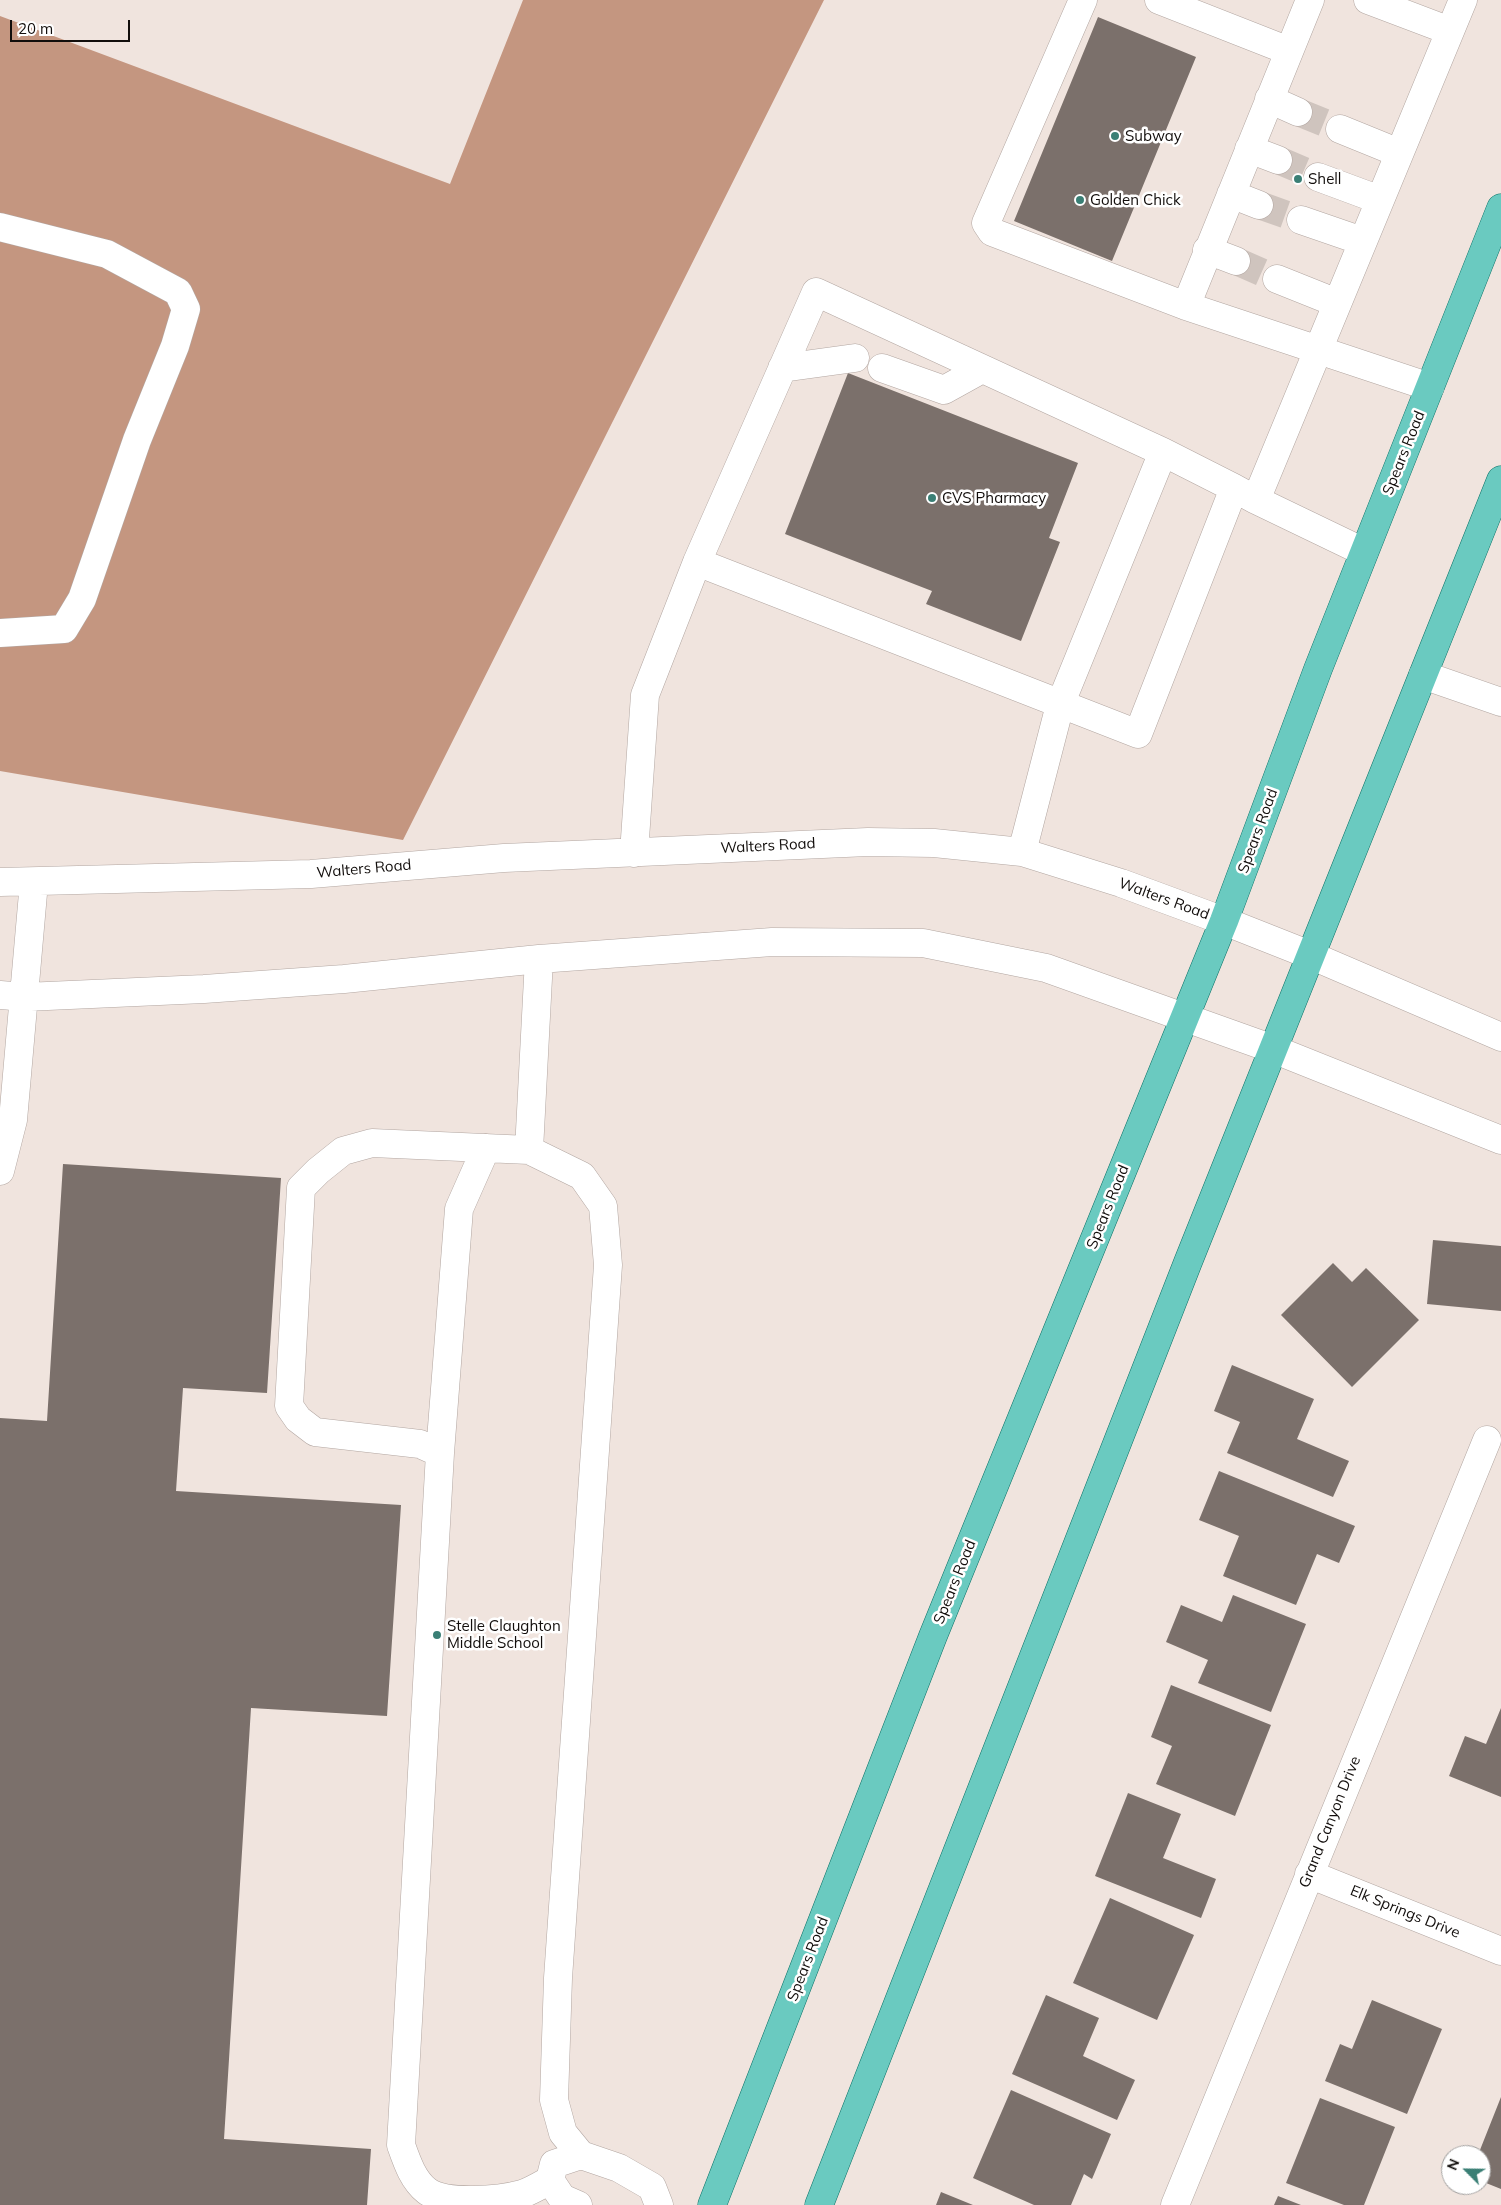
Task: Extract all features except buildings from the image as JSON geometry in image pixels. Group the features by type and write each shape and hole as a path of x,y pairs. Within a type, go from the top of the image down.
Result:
{"main road":[{"name":"Spears Road","path":"712,2205 933,1636 1224,921 1318,669 1501,208"},
{"path":"819,2205 1026,1672 1310,955 1501,480"}],"street":[{"path":"1084,0 986,224 992,232 1186,306 1430,387"},
{"path":"1159,0 1289,51"},
{"path":"1186,306 1207,250 1310,0"},
{"path":"1368,0 1450,31"},
{"path":"698,562 1138,734 1245,494 1317,351 1463,0"},
{"path":"1269,99 1298,112"},
{"path":"1340,129 1399,153"},
{"path":"1249,149 1278,160"},
{"path":"1318,177 1380,200"},
{"path":"1230,194 1259,205"},
{"path":"1300,220 1362,241"},
{"path":"0,227 107,254 178,292 186,309 175,346 138,440 82,599 64,629 0,633"},
{"path":"1207,250 1236,261"},
{"path":"1277,279 1337,303"},
{"path":"634,853 645,695 698,562 816,292 1162,452 1364,552"},
{"path":"782,368 855,358"},
{"path":"882,368 944,390 982,368"},
{"path":"1022,852 1060,705 1162,452"},
{"path":"1423,675 1499,698"},
{"name":"Walters Road","path":"0,882 311,874 504,858 868,842 934,843 1022,852 1121,883 1224,921 1310,955 1501,1037"},
{"path":"0,1171 13,1120 12,996 34,882"},
{"path":"12,996 344,979 539,959 772,942 923,943 1046,968 1273,1049 1501,1140"},
{"path":"529,1150 539,959"},
{"path":"440,1453 420,1444 315,1432 298,1419 289,1406 301,1188 344,1150 372,1143 529,1150 582,1176 603,1206 608,1265 558,1968 554,2100 563,2133 581,2154 619,2168 652,2187 659,2205"},
{"path":"486,1148 459,1209 440,1453 401,2145 411,2172 428,2192 456,2200 477,2201 523,2194 550,2180"},
{"name":"Grand Canyon Drive","path":"1175,2205 1488,1440"},
{"name":"Elk Springs Drive","path":"1309,1874 1501,1950"},
{"path":"578,2205 562,2198 550,2180 554,2164 581,2154"}],"shaded area":[{"path":"523,0 824,0 403,840 0,771 0,16 450,184"}],"tunnel":[{"path":"1298,112 1340,129"},
{"path":"1278,160 1318,177"},
{"path":"1259,205 1301,220"},
{"path":"1236,261 1277,279"}],"place":[{"name":"Subway","path":"1115,136"},
{"name":"Shell","path":"1298,179"},
{"name":"Golden Chick","path":"1080,200"},
{"name":"CVS Pharmacy","path":"932,498"},
{"name":"Stelle Claughton Middle School","path":"437,1635"}]}
